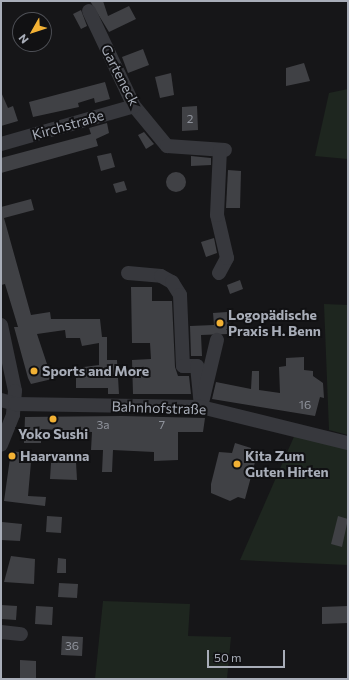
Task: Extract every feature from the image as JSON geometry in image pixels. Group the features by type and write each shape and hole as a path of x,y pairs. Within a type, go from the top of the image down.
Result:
{"street":[{"name":"Garteneck","path":"89,11 134,106 167,146 222,150 217,215 227,258 219,273"},
{"name":"Kirchstraße","path":"1,144 134,106"},
{"path":"128,273 161,276 172,282 180,295 183,366 197,366 201,407"},
{"path":"1,325 15,404 1,445"},
{"path":"201,407 217,340"},
{"name":"Bahnhofstraße","path":"1,400 15,404 201,407 348,443"},
{"name":"Bahnhofstraße","path":"1,409 15,404"},
{"path":"1,632 20,634"}],"shaded area":[{"path":"348,89 348,159 315,156 329,93"},
{"path":"324,304 348,305 348,435 329,430"},
{"path":"296,432 348,445 348,565 240,560"},
{"path":"103,601 190,604 188,636 231,637 227,679 95,679"}],"building":[{"path":"90,1 103,1 108,16 129,6 136,19 109,32"},
{"path":"81,10 87,26 81,29 73,14"},
{"path":"143,49 149,65 128,73 122,57"},
{"path":"304,63 310,81 286,86 286,68"},
{"path":"171,73 174,95 160,98 155,77"},
{"path":"105,82 110,99 95,103 94,98 78,103 79,107 33,117 29,102"},
{"path":"1,92 8,108 13,106 18,121 1,126"},
{"path":"197,106 198,130 182,131 182,107"},
{"path":"107,123 109,133 96,139 98,146 1,173 1,158 91,134 89,128"},
{"path":"144,132 154,144 146,149 138,135"},
{"path":"111,153 115,167 101,171 97,156"},
{"path":"191,156 211,158 211,165 191,166"},
{"path":"228,170 241,171 240,208 226,208"},
{"path":"176,172 183,175 186,182 183,189 176,192 169,189 166,182 169,175"},
{"path":"124,181 127,190 116,193 113,184"},
{"path":"31,199 34,210 4,218 31,315 50,312 51,319 100,319 102,337 107,337 107,360 117,360 119,394 108,394 108,388 76,388 76,368 99,365 99,343 82,346 80,338 66,338 65,330 37,334 52,379 31,384 28,378 14,327 18,327 5,284 1,285 1,207"},
{"path":"214,238 217,253 206,257 201,242"},
{"path":"240,280 243,289 230,294 227,285"},
{"path":"131,287 152,287 152,301 172,301 175,367 178,376 189,376 191,394 133,394 132,360 151,359 150,343 132,343"},
{"path":"227,312 228,334 201,335 202,356 191,356 190,326 214,325 213,313"},
{"path":"304,357 304,370 313,371 313,376 323,383 324,398 320,397 315,416 212,399 216,382 251,389 252,371 259,371 259,390 280,393 279,367 286,366 286,358"},
{"path":"122,416 205,418 203,432 178,432 178,460 154,461 154,452 113,450 112,472 102,472 103,450 91,450 92,432 41,429 41,443 24,443 25,417"},
{"path":"235,443 251,448 248,460 255,462 245,499 238,497 230,501 211,493 211,484 219,452 232,453"},
{"path":"11,451 26,453 25,462 31,462 28,496 46,497 45,506 4,501"},
{"path":"76,462 77,480 50,479 51,463"},
{"path":"47,516 62,517 61,533 46,532"},
{"path":"338,516 348,519 342,547 331,544"},
{"path":"2,522 22,524 20,541 1,540"},
{"path":"11,556 35,559 34,584 4,582"},
{"path":"58,558 66,559 66,573 57,573"},
{"path":"59,583 78,584 77,598 58,597"},
{"path":"1,605 17,606 16,620 1,619"},
{"path":"36,606 53,607 52,625 35,624"},
{"path":"348,606 348,623 322,624 322,607"},
{"path":"62,636 83,637 82,656 61,655"},
{"path":"20,660 36,661 36,679 20,679"}],"place":[{"name":"Logopädische Praxis H. Benn","path":"220,323"},
{"name":"Sports and More","path":"34,371"},
{"name":"Yoko Sushi","path":"53,419"},
{"name":"Haarvanna","path":"12,456"},
{"name":"Kita Zum Guten Hirten","path":"237,464"}]}
